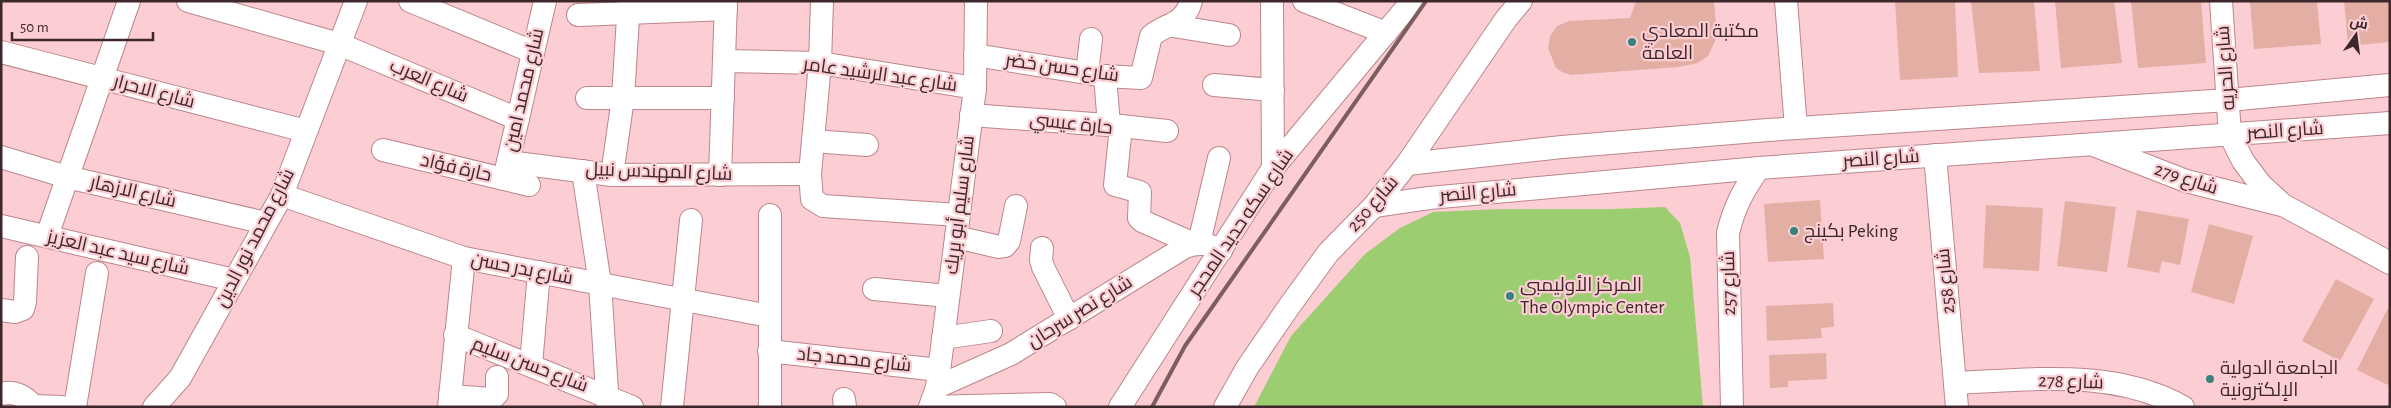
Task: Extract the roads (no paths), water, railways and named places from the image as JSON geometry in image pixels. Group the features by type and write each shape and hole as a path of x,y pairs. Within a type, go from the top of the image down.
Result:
{"street":[{"path":"47,236 129,1"},
{"name":"شارع العرب","path":"188,1 339,44 518,119"},
{"name":"شارع محمد نور الدين","path":"154,407 180,378 282,195 356,1"},
{"path":"410,1 533,52"},
{"name":"شارع محمد امين","path":"506,170 545,1"},
{"path":"822,1 820,63 810,174 812,199 823,206 958,215"},
{"name":"شارع سليم أبو بريك","path":"934,393 943,338 975,88 976,1"},
{"name":"شارع حسن خضر","path":"976,55 1096,75 1141,78 1151,36 1173,26 1184,17 1191,1"},
{"path":"1272,1 1273,168"},
{"path":"1304,1 1386,33"},
{"name":"شارع سكه حديد المحجر","path":"1120,407 1273,168 1412,1"},
{"name":"شارع 250","path":"1224,407 1252,360 1328,253 1374,206 1408,164 1506,10 1521,1"},
{"path":"1786,1 1796,128"},
{"name":"شارع الحريه","path":"2221,1 2230,134"},
{"path":"578,15 629,7 726,5 720,174"},
{"path":"612,175 623,98 629,7"},
{"path":"1173,26 1229,35"},
{"path":"1091,39 1096,75 1115,126 1167,131"},
{"name":"شارع الاحرار","path":"1,52 306,131"},
{"name":"شارع عبد الرشيد عامر","path":"724,62 820,63 975,88"},
{"path":"1214,85 1273,90"},
{"name":"شارع النصر","path":"1408,164 1562,148 1796,128 2228,100 2390,85"},
{"path":"587,98 723,98"},
{"name":"حارة عيسي","path":"972,115 1115,126 1114,185 1140,192 1139,218 1142,221 1196,243"},
{"name":"شارع النصر","path":"1374,206 1428,198 1759,168 2390,123"},
{"name":"شارع 279","path":"2230,134 2243,161 2261,185 2283,205 2390,263"},
{"path":"813,141 867,145"},
{"name":"شارع 279","path":"2092,144 2186,181 2283,205"},
{"name":"حارة فؤاد","path":"383,150 506,170 529,185"},
{"name":"شارع 258","path":"1935,155 1957,407"},
{"name":"شارع الازهار","path":"1,157 67,177 266,223"},
{"path":"1219,158 1196,243 1210,244 1221,251"},
{"name":"شارع 257","path":"1732,407 1728,233 1732,212 1759,168"},
{"name":"شارع المهندس نبيل","path":"506,170 583,171 612,175 810,174"},
{"path":"583,171 600,284 608,401"},
{"name":"شارع بدر حسن","path":"282,195 464,258 769,316"},
{"path":"956,237 999,247 1005,246 1008,241 1016,206"},
{"path":"770,215 770,407"},
{"path":"672,407 691,220"},
{"name":"شارع سيد عبد العزيز","path":"1,226 234,280"},
{"name":"شارع نصر سرحان","path":"934,393 1012,354 1196,243"},
{"path":"1042,248 1041,260 1043,267 1068,319"},
{"path":"1,310 15,312 23,309 26,302 27,257"},
{"path":"464,258 449,401 492,399 497,394 497,377"},
{"path":"531,365 540,272"},
{"path":"75,407 97,273"},
{"path":"874,289 948,296"},
{"path":"943,338 991,331"},
{"name":"شارع حسن سليم","path":"455,335 531,365 608,401 632,407"},
{"name":"شارع محمد جاد","path":"769,351 982,406 1050,404 1055,407"},
{"name":"شارع 278","path":"1955,383 2097,380 2147,391 2183,407"},
{"path":"1,394 7,392 22,396 34,406 62,407"}],"railway":[{"path":"1152,407 1185,346 1426,1"}],"place":[{"name":"مكتبة المعادي العامة","path":"1632,42"},
{"name":"بكينج Peking","path":"1794,231"},
{"name":"المركز الأوليمبى The Olympic Center","path":"1510,296"},
{"name":"الجامعة الدولية الإلكترونية","path":"2210,379"}]}
